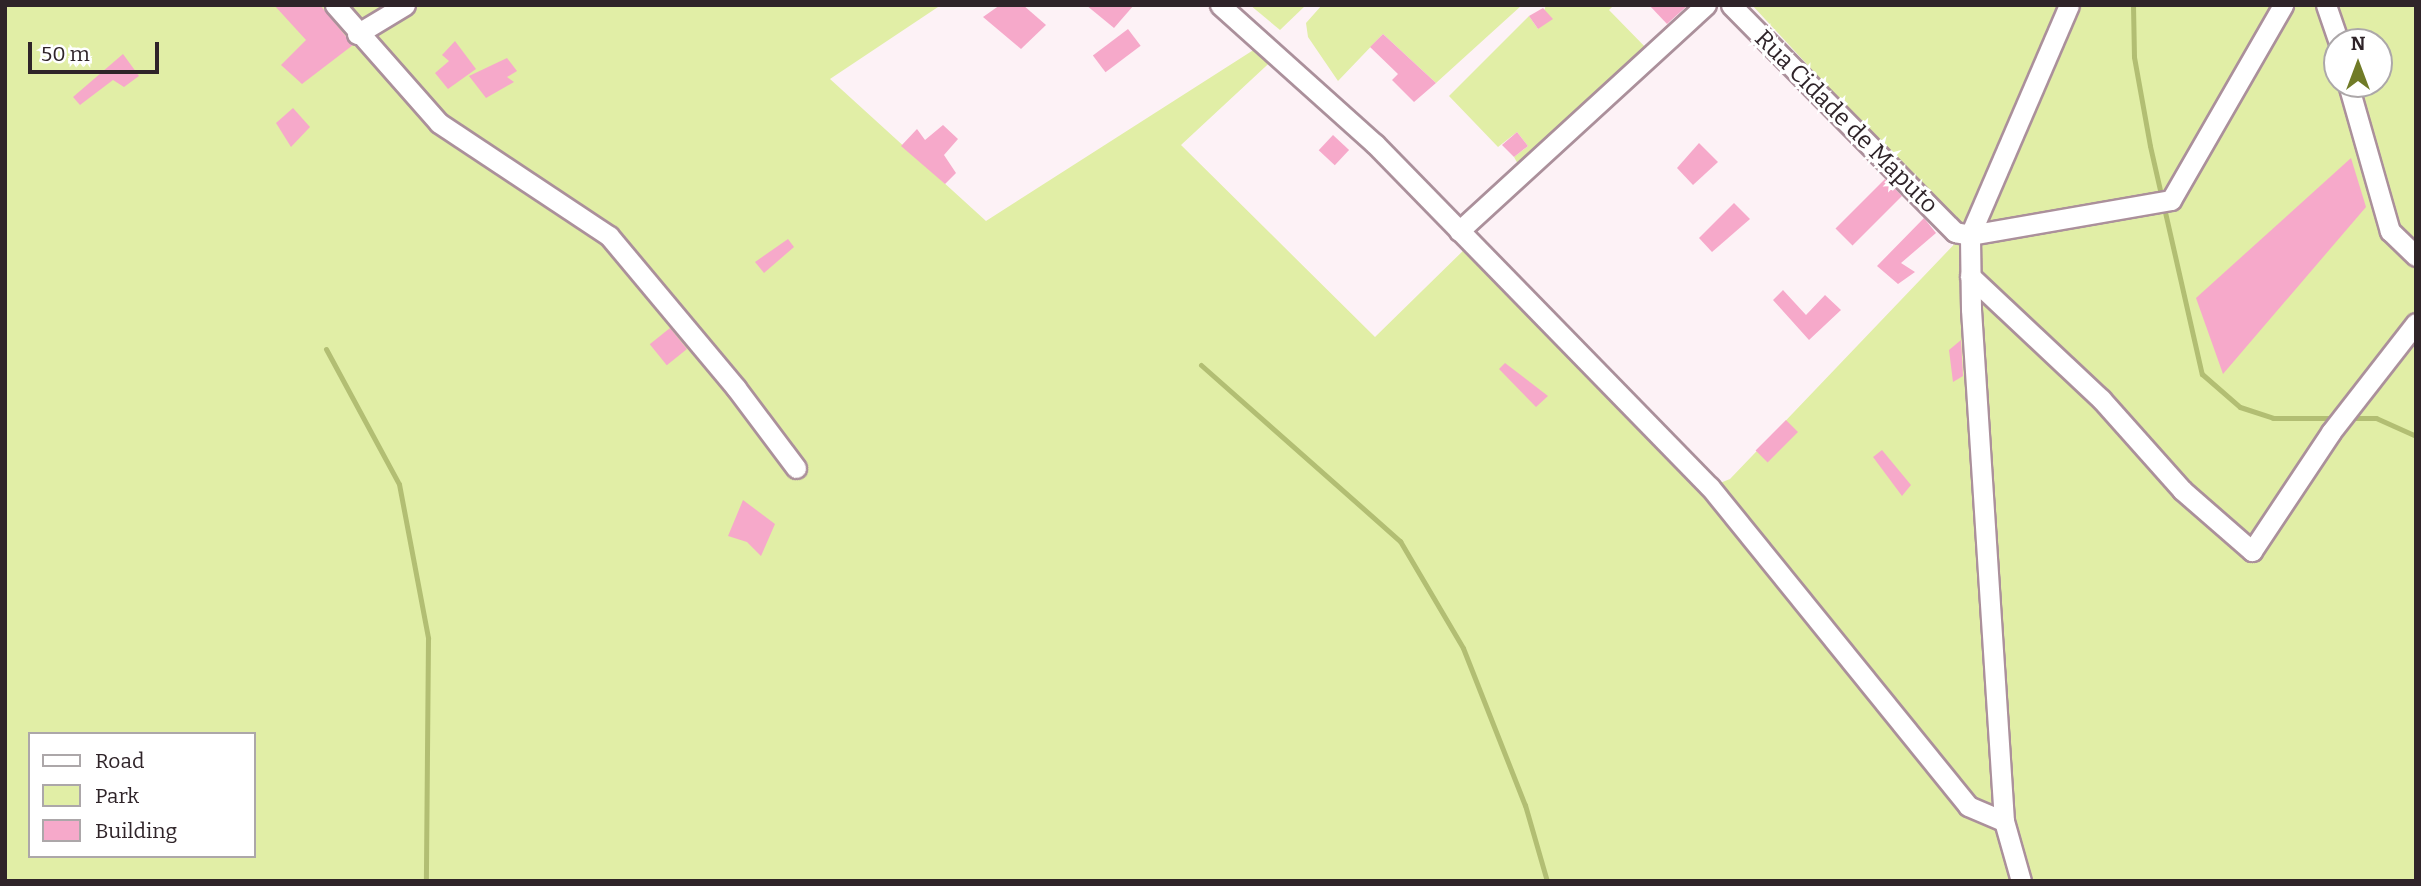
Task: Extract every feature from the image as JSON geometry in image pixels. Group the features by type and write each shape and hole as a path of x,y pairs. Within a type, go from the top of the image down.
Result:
{"street":[{"path":"335,5 357,34 439,123 609,236 736,388 796,468"},
{"path":"357,34 405,5"},
{"path":"1220,5 1375,144 1710,487 1968,806 2004,821"},
{"path":"1460,231 1706,5"},
{"name":"Rua Cidade de Maputo","path":"1731,5 1955,232 1967,234"},
{"path":"2021,881 2004,821 1967,234 2069,5"},
{"path":"1967,234 2171,200 2283,5"},
{"path":"2326,5 2334,28"},
{"path":"2352,98 2390,231 2416,256"},
{"path":"1970,275 2101,399 2182,490 2252,551 2331,432 2416,323"}],"green space":[{"path":"5,5 941,5 830,79 986,221 1266,42 1279,54 1181,145 1375,337 1471,243 1710,487 1730,479 1964,234 1752,5 2416,5 2416,881 5,881"},
{"path":"1250,5 1306,5 1280,30"},
{"path":"1322,5 1522,5 1436,83 1383,34 1338,81 1308,37 1306,23"},
{"path":"1546,5 1614,5 1609,10 1652,54 1523,173 1514,157 1528,146 1517,132 1498,147 1449,96 1529,16 1538,29"}],"building":[{"path":"274,5 320,5 353,45 302,84 281,65 306,40"},
{"path":"1000,5 1023,5 1046,25 1021,49 983,17"},
{"path":"1086,5 1134,5 1114,28"},
{"path":"1649,5 1688,5 1667,24"},
{"path":"1543,8 1553,19 1538,29 1529,16"},
{"path":"1128,29 1141,46 1105,72 1093,55"},
{"path":"1383,34 1436,83 1414,102 1392,80 1398,74 1370,47"},
{"path":"455,41 476,69 448,89 435,73 449,61 442,55"},
{"path":"123,54 139,76 124,87 113,80 80,105 73,97"},
{"path":"507,58 517,71 507,77 514,82 486,98 469,76"},
{"path":"293,108 310,127 291,147 276,123"},
{"path":"943,125 958,139 944,155 956,173 945,184 901,146 917,129 925,140"},
{"path":"1517,132 1528,146 1514,157 1502,145"},
{"path":"1333,135 1349,150 1335,165 1319,150"},
{"path":"1699,143 1718,162 1693,185 1677,168"},
{"path":"2351,158 2366,207 2223,374 2196,298"},
{"path":"1885,179 1902,196 1852,245 1836,228"},
{"path":"1734,203 1750,219 1712,252 1699,238"},
{"path":"1924,218 1936,233 1901,263 1915,272 1898,284 1877,266"},
{"path":"788,239 794,247 764,273 755,262"},
{"path":"1783,290 1806,315 1825,295 1841,310 1809,340 1773,300"},
{"path":"670,328 687,349 667,365 650,344"},
{"path":"1961,340 1963,376 1953,382 1949,350"},
{"path":"1505,363 1548,396 1536,407 1499,369"},
{"path":"1786,420 1798,432 1768,462 1756,450"},
{"path":"1882,450 1911,485 1902,496 1873,457"},
{"path":"743,500 775,524 761,556 747,542 728,536"}],"waterway":[{"path":"2133,5 2134,57 2150,146 2202,374 2240,407 2273,418 2334,418"},
{"path":"326,349 399,484 428,638 426,881"},
{"path":"1201,365 1400,541 1463,648 1525,805 1547,881"},
{"path":"2347,418 2376,418 2416,436"}]}
